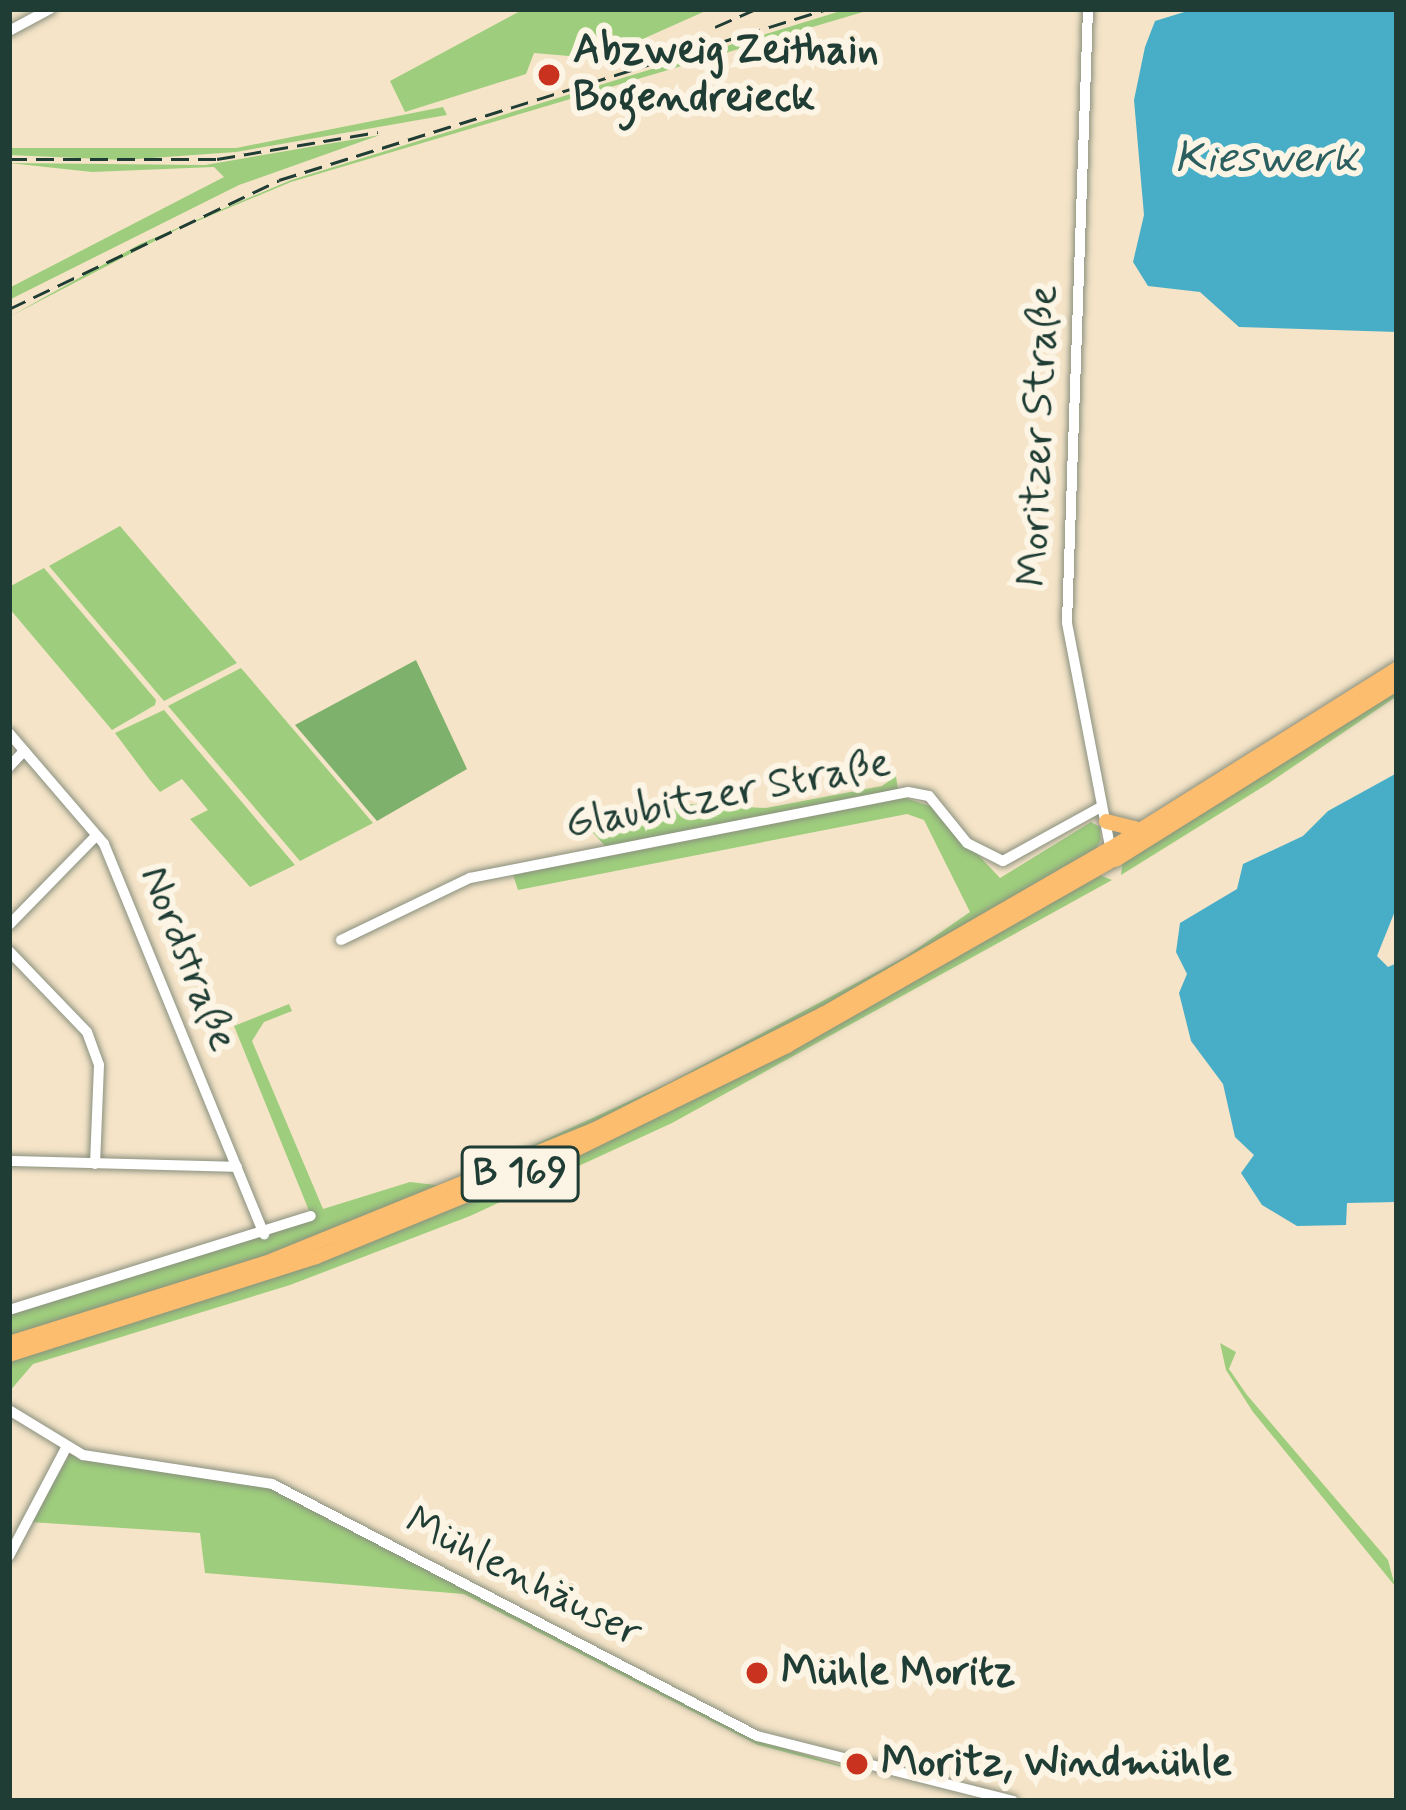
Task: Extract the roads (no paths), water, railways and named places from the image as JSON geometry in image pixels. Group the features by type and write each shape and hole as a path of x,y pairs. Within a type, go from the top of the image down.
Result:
{"highway":[{"name":"B 169","path":"1112,854 1141,830 1397,668"},
{"name":"B 169","path":"1112,854 1397,682"},
{"path":"1103,814 1141,830"}],"main road":[{"name":"B 169","path":"9,1343 265,1264 593,1130 823,1014 1112,854"},
{"name":"B 169","path":"9,1355 316,1257 569,1153 787,1046 1112,854"}],"street":[{"path":"9,31 50,9"},
{"name":"Moritzer Straße","path":"1088,9 1067,623 1112,854"},
{"name":"Nordstraße","path":"9,733 96,836 264,1234"},
{"path":"9,767 24,751"},
{"name":"Glaubitzer Straße","path":"341,940 470,878 908,792 929,796 967,843 1003,862 1103,814"},
{"path":"9,925 96,836"},
{"path":"9,951 92,1046 95,1164"},
{"path":"9,1161 237,1167"},
{"path":"9,1310 311,1216"},
{"name":"Mühlenhäuser","path":"9,1410 66,1448 264,1481 757,1736 1013,1801"},
{"path":"9,1556 66,1448"}],"water":[{"name":"Kieswerk","path":"1194,9 1397,9 1397,332 1239,327 1200,292 1148,286 1133,262 1144,215 1134,100 1155,21"},
{"path":"1397,773 1397,906 1377,956 1388,967 1397,963 1397,1202 1347,1203 1346,1225 1297,1226 1262,1205 1241,1173 1254,1155 1235,1137 1223,1084 1191,1041 1179,993 1187,974 1176,952 1180,923 1237,889 1243,864 1303,836 1328,811"}],"railway":[{"path":"715,27 756,9"},
{"path":"9,309 279,180 827,9"},
{"path":"9,159 217,159 378,132"}],"place":[{"name":"Abzweig Zeithain Bogendreieck","path":"549,75"},
{"name":"Mühle Moritz","path":"757,1673"},
{"name":"Moritz, Windmühle","path":"857,1764"}]}
